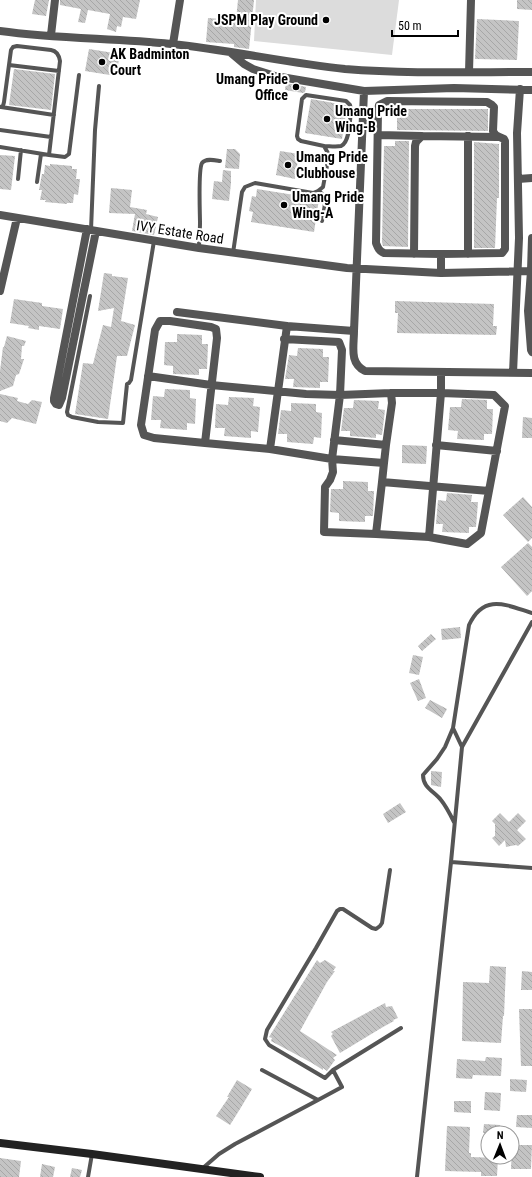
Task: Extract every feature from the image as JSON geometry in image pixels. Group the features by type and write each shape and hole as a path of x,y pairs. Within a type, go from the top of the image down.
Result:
{"main road":[{"path":"0,1143 92,1154 202,1173 254,1177"}],"street":[{"path":"51,36 55,0"},
{"path":"173,44 180,0"},
{"path":"469,72 471,0"},
{"path":"0,31 31,35 117,39 173,44 345,69 378,71 532,72"},
{"path":"231,53 244,64 253,69 275,76 364,91 454,88 532,90"},
{"path":"513,373 519,238 517,133 520,89"},
{"path":"364,91 354,331 354,359 356,364 365,371 532,373"},
{"path":"378,135 497,137 504,138 505,141 505,249 502,253 414,254 384,253 380,251 376,243 378,111 379,105 387,101 487,102 494,107 493,131 497,137"},
{"path":"414,254 415,146 416,142 422,136"},
{"path":"468,136 468,254"},
{"path":"518,179 532,178"},
{"name":"IVY Estate Road","path":"0,215 198,248 356,269 441,273 531,272"},
{"path":"0,291 17,218"},
{"path":"77,320 54,398 56,404 59,405 62,398 77,320 91,230"},
{"path":"532,238 530,311 532,352"},
{"path":"441,254 441,273"},
{"path":"177,312 286,326 354,331"},
{"path":"205,443 217,338 216,330 211,327 160,321 155,330 148,376 142,425 144,435 154,438 205,443 270,449 332,459 384,462"},
{"path":"270,449 286,326"},
{"path":"148,376 211,385 306,394 340,395 441,393 494,396 505,406 481,533 468,544 429,537 324,532 325,487 333,472 332,459 340,395 342,350 339,342 284,339"},
{"path":"429,537 441,393 441,372"},
{"path":"376,534 392,403 391,393"},
{"path":"334,440 386,445"},
{"path":"436,445 497,451"},
{"path":"382,482 489,491"}],"lane":[{"path":"49,155 54,115 60,61 59,54 51,50 17,46 13,47 10,50 4,102 3,106 1,107 54,115"},
{"path":"9,64 59,71"},
{"path":"0,146 41,154 65,157 68,156 79,75"},
{"path":"91,230 95,130 99,86"},
{"path":"306,95 346,101 350,105 351,109 347,141 343,145 339,146 324,146 298,140 296,136 302,99 306,95"},
{"path":"0,130 51,137"},
{"path":"233,253 242,192 245,187 255,183 313,193 318,191 323,187 329,156 324,146"},
{"path":"18,179 21,150"},
{"path":"38,182 41,154"},
{"path":"198,248 201,166 208,160 220,161"},
{"path":"318,191 323,194 325,199 322,221"},
{"path":"90,296 77,320 79,349 67,412 68,415 72,417 98,422 123,423 127,384 131,380 154,241"},
{"path":"455,822 440,798 427,787 423,780 423,775 445,747 453,728 467,633 471,620 477,612 485,606 493,604 502,604 532,613"},
{"path":"417,1177 462,746 532,622"},
{"path":"453,728 462,746"},
{"path":"451,862 532,868"},
{"path":"390,870 382,923 380,926 376,929 372,928 343,910 340,909 337,911 265,1034 265,1039 269,1045 325,1078 333,1070 401,1028"},
{"path":"262,1070 318,1100"},
{"path":"202,1173 219,1154 235,1144 342,1087 333,1070"},
{"path":"88,1177 92,1154"}],"shaded area":[{"name":"JSPM Play Ground","path":"256,0 399,0 392,55 254,41"}],"building":[{"path":"35,0 49,0 46,16 32,14"},
{"path":"60,0 140,0 136,19 123,17 121,27 117,26 116,32 107,29 110,14 88,10 85,23 78,22 81,9 60,5"},
{"path":"238,0 254,0 249,49 234,47 234,44 206,42 208,18 236,20"},
{"path":"517,0 532,0 532,10 517,9"},
{"path":"477,19 519,21 517,60 475,59"},
{"name":"AK Badminton Court","path":"89,49 120,54 116,76 85,71"},
{"path":"14,69 55,74 51,110 9,105"},
{"name":"Umang Pride Office","path":"286,83 306,87 305,92 285,90"},
{"name":"Umang Pride Wing-B","path":"311,99 345,105 347,107 342,139 305,133"},
{"path":"393,109 488,109 488,131 397,130 397,116 393,116"},
{"path":"395,141 409,141 408,247 383,246 382,242 384,146 395,146"},
{"path":"474,142 499,144 499,198 497,198 495,248 474,248"},
{"path":"227,149 235,149 240,154 239,169 225,168"},
{"name":"Umang Pride Clubhouse","path":"280,151 299,154 295,179 276,175"},
{"path":"0,155 15,156 11,190 0,189"},
{"path":"50,164 72,166 72,169 77,169 76,179 80,179 78,195 74,194 73,203 67,204 45,202 46,200 40,200 42,190 39,190 42,174 44,174 45,165 50,166"},
{"path":"223,170 231,171 229,201 212,199 214,181 222,182"},
{"path":"111,188 132,190 130,207 147,210 146,214 158,217 154,235 132,231 135,214 109,213"},
{"name":"Umang Pride Wing-A","path":"257,189 319,199 314,232 251,222 253,212 249,211 252,196 256,197"},
{"path":"104,273 112,274 112,276 128,278 121,321 135,325 127,356 117,356 108,419 75,414 83,363 93,364 103,325 111,327 114,308 98,311"},
{"path":"14,299 42,303 42,306 63,309 60,329 39,326 39,330 28,328 29,326 10,323"},
{"path":"395,301 494,304 493,326 497,326 496,335 397,333 398,313 395,313"},
{"path":"177,334 202,335 202,344 208,344 207,369 199,369 199,375 173,374 173,366 164,365 165,342 177,342"},
{"path":"7,336 26,341 24,346 22,346 21,359 24,359 19,374 16,375 13,386 0,391 0,371 3,347"},
{"path":"298,348 323,349 323,357 329,357 328,382 320,382 320,388 293,387 294,379 285,379 289,355 297,356"},
{"path":"165,389 190,390 190,398 196,399 195,424 187,423 187,430 160,428 161,420 151,420 153,396 164,397"},
{"path":"0,394 18,398 17,401 28,404 32,400 42,402 36,424 12,418 7,423 0,421"},
{"path":"229,397 254,398 253,406 260,407 258,432 251,431 251,438 224,436 225,428 215,428 216,404 228,405"},
{"path":"462,399 487,400 487,409 493,409 492,434 484,434 484,440 457,439 458,431 448,430 450,407 461,407"},
{"path":"354,400 379,401 378,409 385,410 382,435 376,434 376,438 350,436 350,431 341,431 344,408 353,408"},
{"path":"291,403 316,404 316,412 322,413 321,438 314,437 313,444 287,442 287,434 278,434 281,410 291,411"},
{"path":"523,417 532,418 532,438 522,438"},
{"path":"402,445 427,446 426,464 402,463"},
{"path":"343,481 368,482 368,491 374,491 373,516 365,516 365,522 339,521 339,513 330,512 331,489 343,489"},
{"path":"447,493 472,495 471,502 478,502 476,527 469,527 469,533 442,532 443,524 436,524 438,500 446,501"},
{"path":"523,497 532,507 532,538 528,542 503,515"},
{"path":"528,543 532,547 532,591 527,596 501,567"},
{"path":"460,627 461,638 442,640 441,629"},
{"path":"431,634 436,639 422,651 418,646"},
{"path":"413,655 423,657 419,675 409,673"},
{"path":"419,679 426,698 418,701 410,683"},
{"path":"430,700 447,709 442,718 425,708"},
{"path":"431,771 442,772 441,787 431,785"},
{"path":"400,803 406,812 388,823 383,814"},
{"path":"500,813 509,822 518,813 526,821 517,830 526,839 518,846 506,847 505,840 499,846 492,838 495,836 495,824 492,821"},
{"path":"317,960 320,963 325,960 336,967 300,1031 337,1055 333,1058 335,1060 327,1071 271,1041 272,1038 269,1037"},
{"path":"490,966 506,967 504,1016 501,1043 462,1041 463,982 489,983"},
{"path":"522,971 532,972 532,990 521,990"},
{"path":"385,1003 386,1007 392,1006 398,1018 340,1053 331,1036 333,1034 331,1032"},
{"path":"519,1009 532,1009 532,1066 521,1066"},
{"path":"486,1057 502,1058 501,1076 473,1075 472,1079 456,1078 457,1059 485,1061"},
{"path":"510,1079 527,1080 526,1092 510,1091"},
{"path":"237,1080 252,1089 230,1125 216,1116 229,1097 227,1097"},
{"path":"485,1092 501,1093 500,1111 484,1110"},
{"path":"454,1101 471,1101 471,1113 454,1112"},
{"path":"517,1115 532,1115 532,1128 520,1127 520,1125 516,1125"},
{"path":"447,1126 470,1127 469,1153 471,1153 471,1157 480,1157 480,1165 498,1165 497,1176 481,1176 481,1172 445,1171"},
{"path":"520,1145 532,1145 531,1169 511,1169 511,1165 520,1165"},
{"path":"0,1158 21,1161 19,1177 0,1177"},
{"path":"42,1164 55,1167 53,1177 40,1177"},
{"path":"72,1168 82,1170 80,1177 70,1177"}],"place":[{"name":"JSPM Play Ground","path":"326,20"},
{"name":"AK Badminton Court","path":"102,62"},
{"name":"Umang Pride Office","path":"296,87"},
{"name":"Umang Pride Wing-B","path":"327,119"},
{"name":"Umang Pride Clubhouse","path":"288,165"},
{"name":"Umang Pride Wing-A","path":"284,205"}]}
